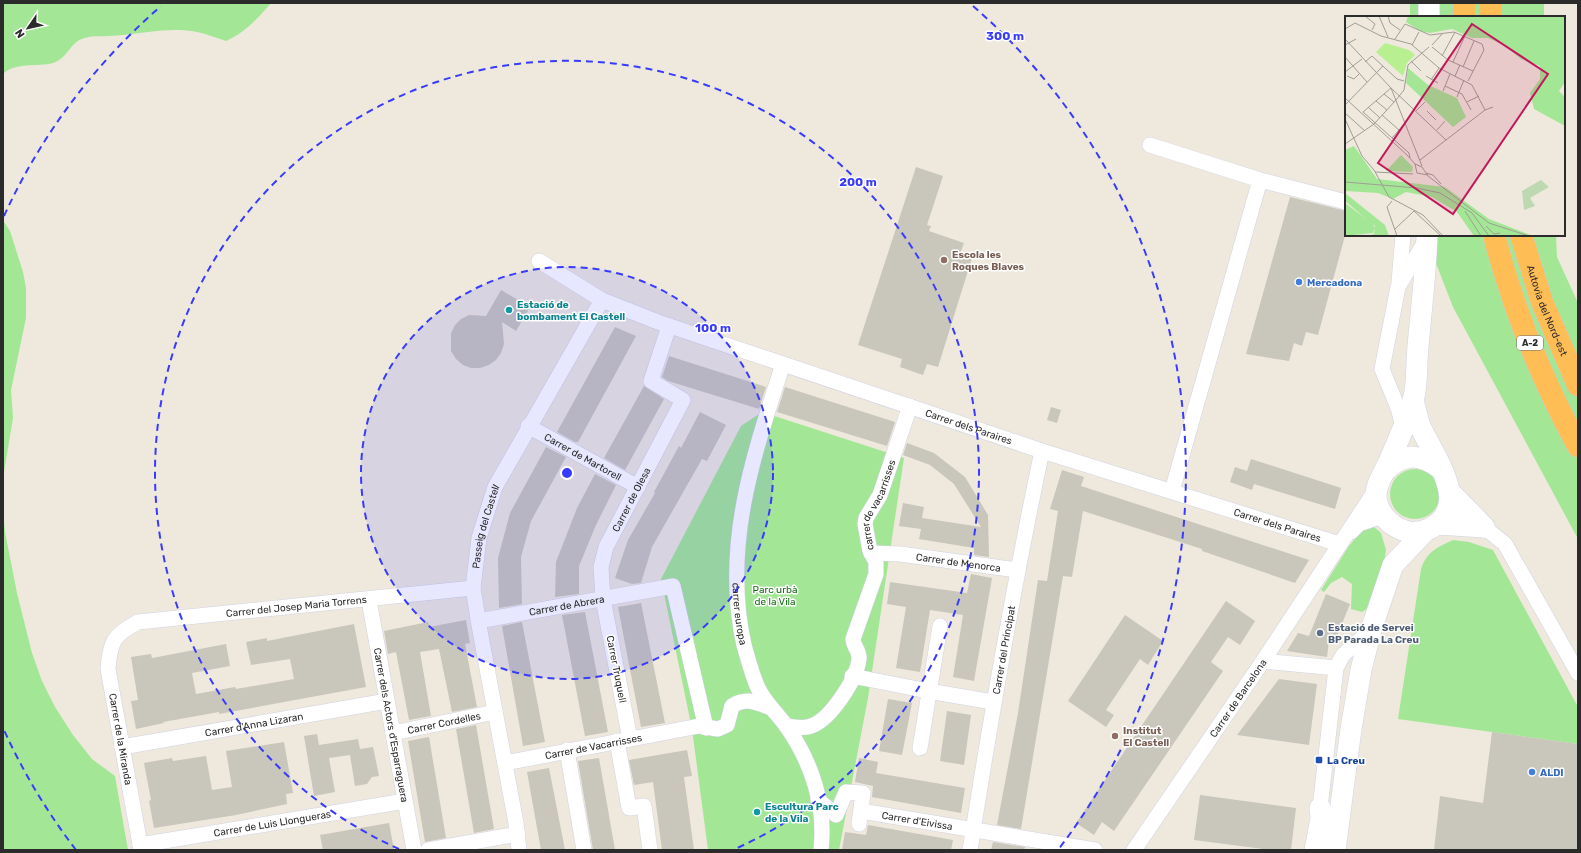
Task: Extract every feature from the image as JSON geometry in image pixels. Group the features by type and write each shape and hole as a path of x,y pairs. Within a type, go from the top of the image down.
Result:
{"highway":[{"path":"1464,3 1464,16"},
{"path":"1490,16 1491,3"},
{"name":"A-2","path":"1494,236 1501,262 1538,363 1563,420 1578,446"},
{"name":"Autovia del Nord-est","path":"1521,236 1542,302 1578,385"}],"main road":[{"path":"1429,3 1429,16"},
{"path":"1386,470 1413,400 1427,236"},
{"path":"1335,850 1351,729 1361,670 1370,630 1393,565 1447,510 1450,492 1447,480 1420,425 1413,400"},
{"path":"1393,565 1386,519 1377,503 1377,488 1380,478 1386,470 1399,460 1416,457 1426,460 1441,469"},
{"path":"1450,492 1484,527"},
{"path":"1386,519 1402,530 1414,532 1431,527 1484,527"},
{"path":"1320,808 1323,831 1329,850"}],"street":[{"path":"1150,145 1260,180 1345,202"},
{"path":"1172,491 1260,180"},
{"path":"1403,236 1398,287 1382,369 1398,408 1403,426"},
{"path":"1398,287 1427,236"},
{"path":"539,261 602,300"},
{"name":"Carrer dels Paraires","path":"602,300 669,326 1042,451 1339,544"},
{"name":"Passeig del Castell","path":"519,850 518,834 473,588 479,538 495,487 528,426 602,300"},
{"name":"Carrer de Olesa","path":"603,599 601,567 606,547 683,400 651,382 669,326"},
{"name":"carrer europa","path":"783,364 761,429 738,530 736,594 738,619 758,689 798,744 811,769 821,819 821,850"},
{"name":"carrer de vacarrisses","path":"786,726 809,727 821,722 834,710 859,660 858,650 853,639 876,574 876,562 871,553 865,524 866,518 880,495 910,406"},
{"name":"Carrer de Martorell","path":"528,426 638,487"},
{"name":"Carrer del Principat","path":"970,850 993,702 1017,570 1042,451"},
{"name":"Carrer de Barcelona","path":"1134,850 1263,661 1377,488"},
{"name":"Carrer de Barcelona","path":"1339,544 1360,524 1386,519"},
{"path":"1484,527 1505,544 1578,673"},
{"name":"Carrer de Menorca","path":"871,553 900,554 1017,570"},
{"name":"Carrer de Abrera","path":"478,621 673,586 712,728"},
{"name":"Carrer del Josep Maria Torrens","path":"121,631 138,622 369,600 473,588"},
{"name":"Carrer Truquell","path":"603,599 623,740 629,808 644,806 650,850"},
{"name":"Carrer dels Actors d'Esparraguera","path":"369,600 414,850"},
{"path":"920,748 940,626"},
{"path":"1312,850 1320,808 1336,668 1343,655 1370,630"},
{"name":"Carrer de la Miranda","path":"121,631 110,648 108,669 140,847"},
{"path":"1263,661 1336,668"},
{"path":"852,676 928,692 993,702"},
{"path":"712,728 727,725 732,706 739,701 747,700 771,708"},
{"name":"Carrer d'Anna Lizaran","path":"122,747 387,701"},
{"name":"Carrer Cordelles","path":"393,733 495,712"},
{"name":"Carrer de Vacarrisses","path":"505,762 699,726 712,728"},
{"path":"567,750 584,850"},
{"name":"Carrer d'Eivissa","path":"818,800 836,815 846,792 863,794 860,817 974,829 1095,850"},
{"name":"Carrer de Luis Llongueras","path":"140,847 405,801"},
{"path":"428,850 518,834"}],"green space":[{"path":"3,3 271,3 256,20 240,34 226,41 186,30 153,31 89,37 78,41 58,61 47,64 20,66 8,70 3,74"},
{"path":"1410,3 1544,3 1544,16 1410,16"},
{"path":"3,220 10,231 23,272 26,288 26,318 11,390 13,418 3,478"},
{"path":"1425,236 1556,236 1557,257 1578,303 1578,539 1453,307"},
{"name":"Parc urbà de la Vila","path":"762,412 904,458 868,698 839,850 708,850 692,729 661,579 741,426"},
{"path":"1410,469 1420,469 1433,476 1440,489 1440,499 1433,512 1420,519 1410,519 1401,515 1394,508 1390,499 1390,489 1394,480 1401,473"},
{"path":"3,508 5,532 17,593 32,653 42,681 55,707 73,735 92,759 115,776 128,850 3,850"},
{"path":"1365,526 1373,526 1381,533 1386,550 1383,569 1371,606 1362,612 1351,609 1352,584 1342,577 1331,583 1324,592 1321,590 1349,546"},
{"path":"1453,540 1469,542 1493,550 1578,707 1578,744 1398,719 1421,569 1426,558 1434,550"}],"building":[{"path":"916,167 943,176 927,225 931,226 929,231 964,243 960,254 972,258 938,367 927,364 923,375 900,367 902,359 858,345"},
{"name":"Mercadona","path":"1290,197 1345,211 1345,236 1318,335 1306,332 1302,346 1294,343 1289,361 1246,354"},
{"path":"501,290 530,307 516,331 502,322 504,344 501,353 496,360 489,365 480,368 471,368 463,365 456,359 451,351 451,333 455,325 461,319 469,315 486,316"},
{"path":"615,327 636,336 578,442 575,442 557,432"},
{"path":"669,356 766,387 759,409 668,381 662,377"},
{"path":"644,386 664,399 625,470 604,458"},
{"path":"785,387 895,422 887,446 777,412"},
{"path":"1051,407 1061,410 1057,423 1047,420"},
{"path":"700,412 726,425 707,461 702,459 652,547 641,583 632,584 615,578 628,540 655,493 654,492 679,446 681,448"},
{"path":"907,443 934,453 965,477 988,515 989,557 974,555 974,548 919,539 921,529 899,526 903,503 924,507 922,518 981,527 954,484 930,465 903,455"},
{"path":"546,447 566,457 531,521 521,557 522,604 499,608 498,558 510,513"},
{"path":"1251,459 1341,488 1335,509 1254,484 1252,490 1230,482 1235,467 1247,471"},
{"path":"1062,470 1084,477 1081,486 1309,560 1295,583 1202,551 1202,549 1083,511 1072,577 1063,576 1021,829 997,825 1018,713 1038,580 1047,581 1058,511 1050,509"},
{"path":"595,474 616,485 596,525 579,566 579,594 555,597 556,562 577,508"},
{"path":"971,574 992,578 974,681 953,677 963,615 930,610 920,672 896,668 906,607 887,604 890,582 967,593"},
{"path":"1326,594 1350,604 1337,636 1330,633 1327,657 1287,651 1298,633 1309,636"},
{"path":"1226,601 1255,621 1240,645 1228,637 1211,662 1223,671 1114,831 1102,822 1094,835 1076,823"},
{"path":"641,603 665,723 641,727 618,607"},
{"path":"585,612 608,732 585,736 562,615"},
{"path":"1125,615 1163,641 1148,665 1140,659 1106,710 1114,715 1106,727 1068,701"},
{"path":"466,620 470,643 465,644 477,707 452,712 439,649 420,652 431,716 409,720 396,652 388,654 384,631 428,622 429,627"},
{"path":"522,622 545,742 523,746 502,626"},
{"path":"354,624 366,687 219,714 219,712 163,722 164,723 136,729 131,701 138,700 131,657 151,654 152,658 226,644 230,666 192,673 196,694 235,687 236,689 294,679 290,659 251,665 246,642 267,638 267,641"},
{"path":"1279,679 1317,684 1309,745 1237,735"},
{"path":"888,699 912,703 902,755 879,751"},
{"path":"947,711 971,715 964,765 940,761"},
{"path":"476,725 494,829 474,833 456,729"},
{"path":"1492,732 1578,744 1578,850 1434,850 1440,796 1483,803"},
{"path":"317,734 319,745 358,739 360,749 373,747 379,776 372,777 367,784 355,786 350,755 329,758 335,792 314,796 304,736"},
{"path":"429,737 446,838 425,842 408,741"},
{"path":"284,742 293,793 286,794 287,804 236,815 154,828 149,801 151,800 144,763 172,758 173,761 206,756 212,790 232,787 226,751"},
{"path":"687,750 692,776 684,777 694,850 662,850 653,782 634,785 629,760"},
{"path":"599,758 615,850 593,850 578,761"},
{"path":"859,758 878,762 876,773 965,788 961,813 872,797 873,786 855,782"},
{"path":"549,768 565,850 541,850 527,772"},
{"path":"1200,795 1296,808 1291,850 1271,850 1194,840"},
{"path":"389,823 394,850 323,850 320,835"},
{"path":"868,825 953,840 951,850 842,850 845,832 866,835"},
{"path":"993,842 1025,847 1024,850 991,850"}],"place":[{"name":"Escola les Roques Blaves","path":"944,260"},
{"name":"Mercadona","path":"1299,282"},
{"name":"Estació de bombament El Castell","path":"509,310"},
{"name":"Estació de Servei BP Parada La Creu","path":"1320,633"},
{"name":"Institut El Castell","path":"1115,736"},
{"name":"La Creu","path":"1319,760"},
{"name":"ALDI","path":"1532,772"},
{"name":"Escultura Parc de la Vila","path":"757,812"}]}
